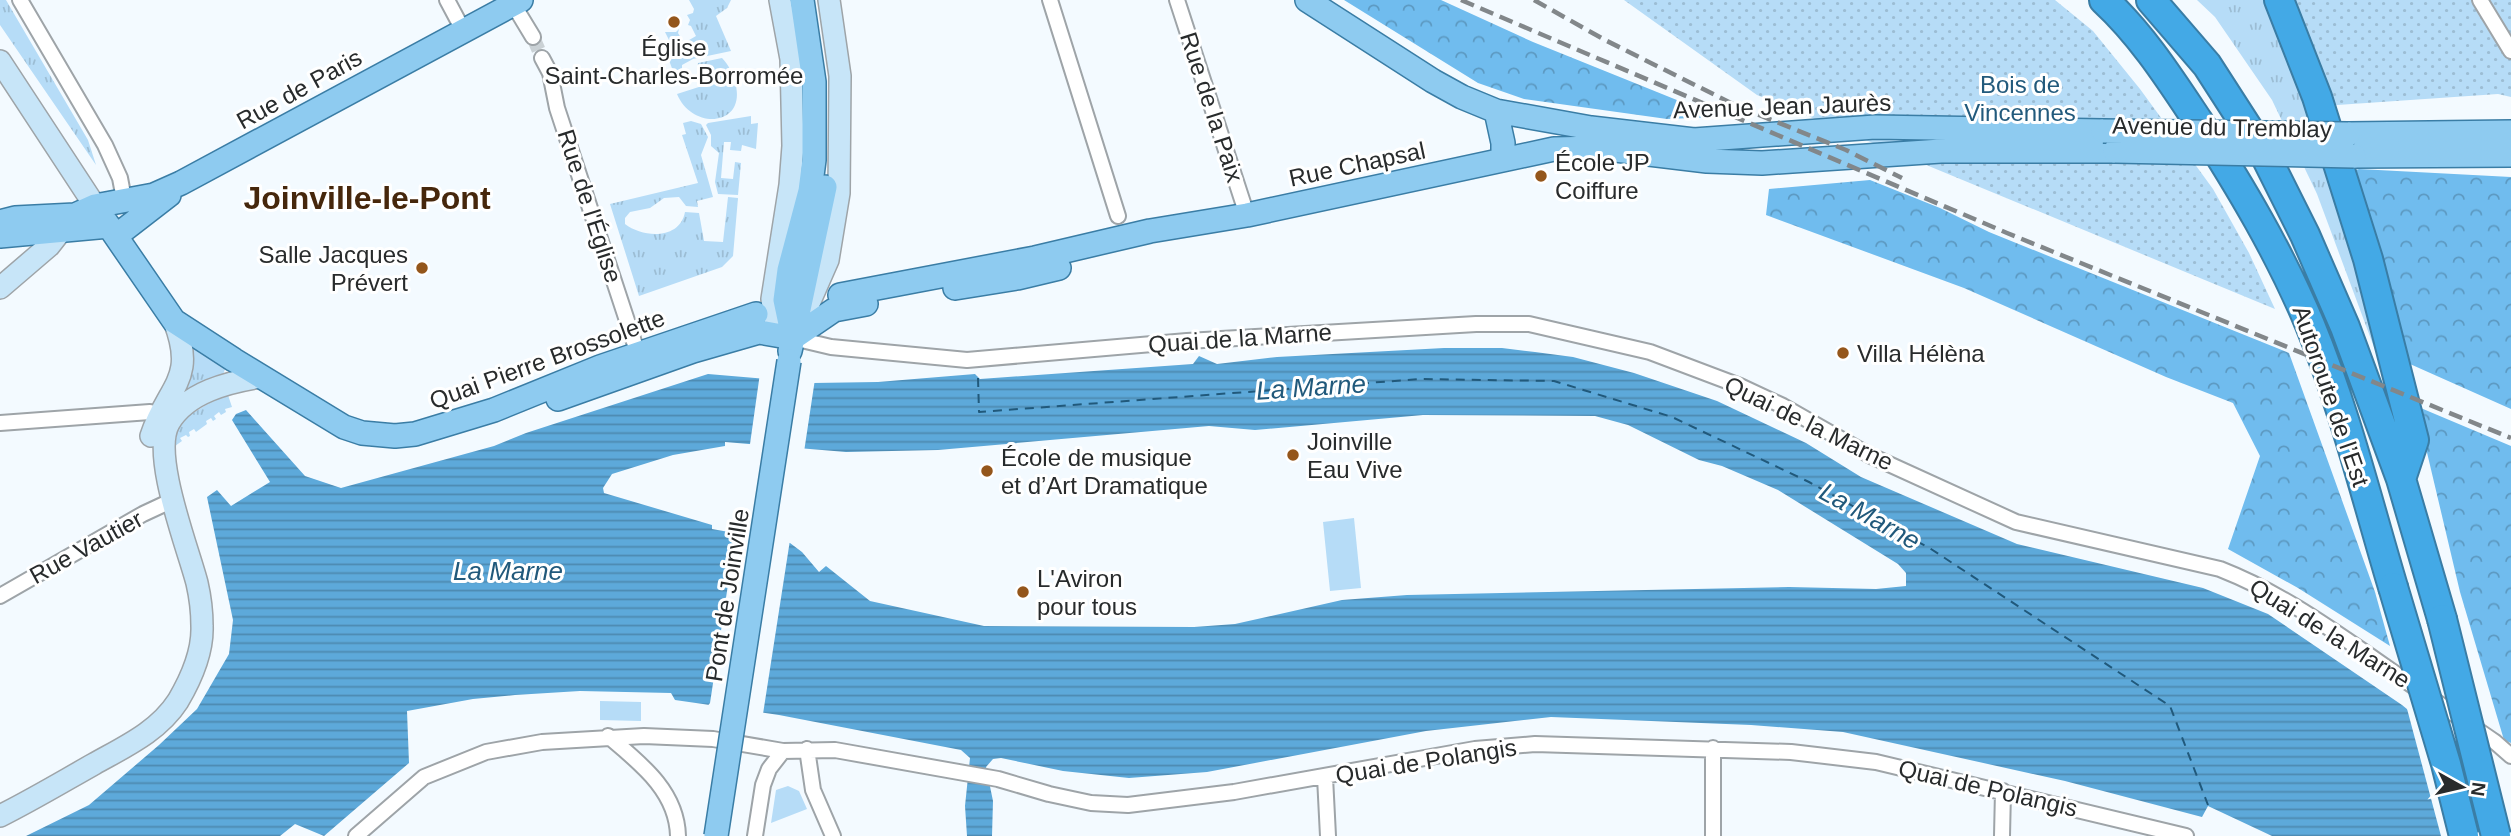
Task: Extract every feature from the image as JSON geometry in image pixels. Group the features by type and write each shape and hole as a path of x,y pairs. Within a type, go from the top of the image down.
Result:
{"highway":[{"name":"Autoroute de l’Est","path":"2104,0 2128,22 2179,92 2237,181 2277,255 2310,325 2336,397 2446,764 2464,836"},
{"name":"Autoroute de l’Est","path":"2151,0 2207,65 2265,155 2305,235 2344,327 2401,479 2442,619 2496,836"},
{"path":"2279,0 2317,97 2372,272 2414,440 2401,479"}],"main road":[{"path":"785,336 785,300 789,270 810,191 814,160 814,82 802,0"},
{"name":"Pont de Joinville","path":"716,836 789,361 785,336 810,263 824,197 828,121 825,52 815,0"},
{"name":"Avenue Jean Jaurès","path":"1307,0 1433,81 1496,111 1591,128 1694,139 1913,126"},
{"name":"Rue de Paris","path":"95,206 154,195 181,183 517,2"},
{"path":"1496,111 1503,144 1503,159"},
{"name":"Avenue du Tremblay","path":"1913,126 2348,134 2511,132"},
{"name":"Rue Chapsal","path":"840,295 1035,258 1150,231 1238,216 1540,152 1574,148 1618,150 1707,162 1762,163 1891,156"},
{"name":"Avenue du Tremblay","path":"1891,156 1941,151 2115,151 2354,156 2511,155"},
{"path":"0,236 112,231 159,204 181,183"},
{"path":"0,210 95,206"},
{"path":"0,222 15,218 75,215 95,206"},
{"path":"95,206 174,321"},
{"path":"495,410 559,399 759,332 785,336 834,310 1017,278 1164,243 1238,216"},
{"name":"Quai Pierre Brossolette","path":"174,321 258,369 344,427 362,433 395,436 415,434 495,410 600,367 756,314"}],"street":[{"path":"20,0 105,145 120,178 124,199"},
{"path":"447,0 463,30"},
{"path":"780,0 791,59 793,145 790,186 772,299 785,336"},
{"path":"785,336 828,260 839,193 840,76 829,0"},
{"path":"1050,0 1118,216"},
{"name":"Rue de la Paix","path":"1177,0 1238,216"},
{"path":"2480,0 2511,51"},
{"path":"517,2 533,37"},
{"name":"Rue de l'Église","path":"542,58 550,73 557,108 639,354"},
{"path":"0,61 95,206"},
{"path":"0,288 49,246 60,232"},
{"path":"0,816 120,749 170,693 183,667 191,641 192,608 169,502 150,440 163,420 184,365 180,335 174,321"},
{"name":"Quai de la Marne","path":"785,336 831,347 967,360 1187,341 1476,324 1529,324 1585,336 1650,352 1740,386 1783,406 1869,455 2016,522 2220,569 2244,578 2270,590 2311,616 2495,742 2511,756"},
{"path":"163,420 197,397 258,369"},
{"path":"0,423 150,412 163,420"},
{"name":"Rue Vautier","path":"0,596 143,514 169,502"},
{"path":"608,737 660,784 677,819 678,836"},
{"name":"Quai de Polangis","path":"355,836 424,777 486,752 541,742 608,737 693,738 783,751 835,750 998,779 1091,803 1128,805 1182,800 1325,777 1475,749 1535,744 1791,752 1876,762 2186,836"},
{"path":"1713,748 1713,836"},
{"path":"807,749 813,790 833,836"},
{"path":"755,836 763,785 769,769 783,751"},
{"path":"1325,777 1328,836"},
{"path":"2002,836 2003,791"}],"green space":[{"path":"0,0 6,0 88,140 96,165 0,25"},
{"path":"689,0 731,0 727,8 716,16 731,51 693,59 682,65 682,69 673,71 667,55 674,50 665,32 676,32 679,29 678,33 684,43 696,36 688,25 690,20 687,15 693,13 694,9"},
{"path":"1344,0 1441,0 1533,42 1719,117 1667,119 1524,99 1478,83"},
{"name":"Bois de Vincennes","path":"1624,0 2055,0 2093,31 2140,89 2213,189 2249,253 2275,309 1757,95"},
{"path":"2197,0 2265,0 2308,107 2347,218 2380,352 2375,350 2317,194 2272,100 2215,17"},
{"path":"2265,0 2511,0 2511,97 2498,94 2308,107"},
{"path":"722,58 735,82 737,97 734,108 716,119 694,114 684,106 677,94 702,86 697,73 698,63"},
{"path":"751,116 751,124 758,123 756,149 742,145 741,151 730,150 731,142 724,142 721,178 733,179 735,162 741,163 738,195 718,194 715,182 719,153 711,146 711,135 706,125"},
{"path":"691,121 701,124 708,137 701,155 713,197 697,201 698,207 686,206 679,197 664,198 650,208 630,212 625,218 625,224 641,232 660,234 676,228 685,212 699,213 704,241 723,242 728,197 738,198 733,256 722,267 639,296 610,204 698,183 682,135 686,134 683,123"},
{"path":"2359,169 2511,177 2511,409 2401,360 2352,171"},
{"path":"1870,180 1940,208 1989,232 2289,353 2375,592 2390,646 2298,588 2228,549 2260,456 2233,403 2166,377 1964,288 1766,215 1769,189"},
{"path":"187,342 226,366 223,375 173,406"},
{"path":"227,392 232,407 225,409 226,412 221,415 219,412 213,421 211,418 206,421 207,424 196,432 194,429 189,432 190,436 180,438 182,441 168,451 180,421"},
{"path":"2416,406 2511,446 2511,743 2504,740 2460,592"},
{"path":"1354,518 1361,588 1330,591 1323,522"},
{"path":"600,701 641,702 641,721 600,720"},
{"path":"788,786 799,791 807,809 771,823 776,790"}],"water":[{"name":"La Marne","path":"1444,348 1502,348 1573,357 1634,373 1717,401 1806,443 1861,477 2017,544 2203,588 2268,614 2402,705 2511,793 2511,836 2272,836 2208,806 2202,817 2065,781 1843,732 1751,725 1551,717 1426,731 1207,772 1129,778 1063,771 1001,758 993,759 986,767 993,801 992,836 967,836 965,806 970,758 961,750 779,715 675,700 671,693 580,691 473,699 407,711 409,763 324,836 295,824 280,836 26,836 89,805 159,745 197,709 229,654 233,620 207,497 217,490 231,506 270,482 232,420 236,414 246,410 305,476 341,488 494,446 526,433 708,374 813,383 878,382 975,374 980,379 1193,364 1199,356 1217,364 1277,357","holes":["1423,415 1595,416 1628,425 1699,460 1722,466 1778,490 1898,564 1906,573 1906,586 1876,589 1789,587 1407,595 1342,600 1235,624 1194,627 984,626 870,601 826,566 819,572 802,552 790,543 712,529 712,525 604,493 603,488 612,474 673,455 725,446 725,442 846,452 938,450 1209,426 1255,430"]}],"pier":[{"path":"760,373 815,379 804,452 746,448 750,444"},
{"path":"736,532 790,540 763,714 766,717 706,708 710,703"},
{"path":"2406,705 2511,789 2511,836 2441,836"}],"ferry route":[{"path":"978,378 979,412 1421,379 1554,381 1672,417 1809,482 1931,549 2170,706 2208,805"}],"tunnel":[{"path":"533,37 542,58"}],"railway":[{"path":"1461,0 2007,233 2511,438"},
{"path":"1534,0 1605,40 1737,106 1846,150 1902,178"}],"place":[{"name":"Église Saint-Charles-Borromée","path":"674,22"},
{"name":"École JP Coiffure","path":"1541,176"},
{"name":"Salle Jacques Prévert","path":"422,268"},
{"name":"Villa Hélèna","path":"1843,353"},
{"name":"Joinville Eau Vive","path":"1293,455"},
{"name":"École de musique et d’Art Dramatique","path":"987,471"},
{"name":"L'Aviron pour tous","path":"1023,592"}],"district":[{"name":"Joinville-le-Pont","path":"367,198"}]}
